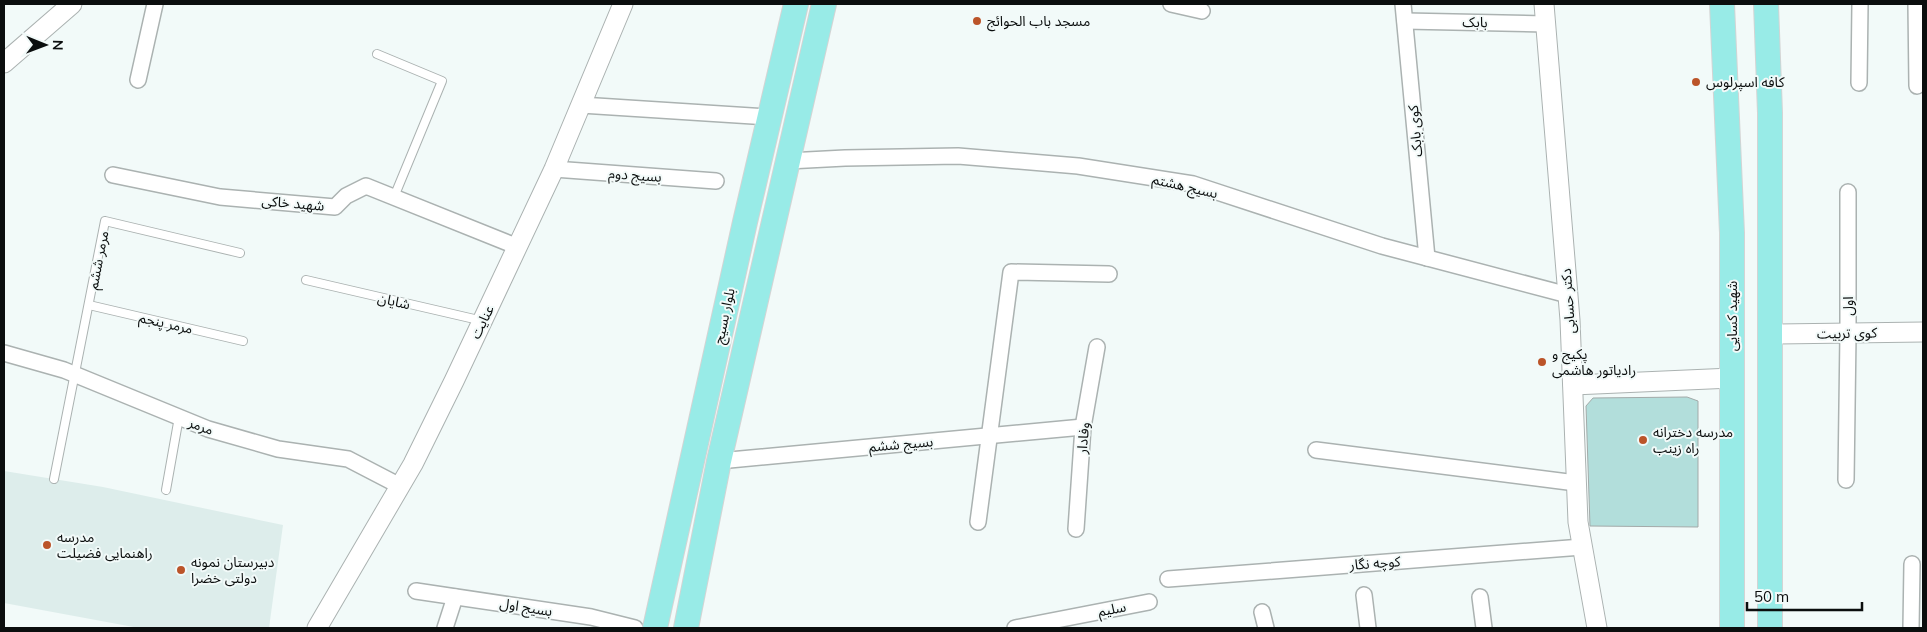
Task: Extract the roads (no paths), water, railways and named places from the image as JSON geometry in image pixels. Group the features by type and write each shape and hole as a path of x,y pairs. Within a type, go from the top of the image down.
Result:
{"main road":[{"name":"بلوار بسیج","path":"655,628 796,4"},
{"name":"بلوار بسیج","path":"686,628 719,461 824,4"},
{"name":"شهید کسایی","path":"1722,4 1732,233 1732,628"},
{"path":"1766,4 1770,113 1770,628"}],"street":[{"path":"4,63 72,4"},
{"path":"138,80 156,4"},
{"name":"عنایت","path":"316,628 400,486 483,321 554,169 622,4"},
{"path":"1172,4 1202,11"},
{"name":"کوی بابک","path":"1403,4 1427,258"},
{"name":"دکتر حسابی","path":"1544,4 1568,295 1578,522 1597,628"},
{"path":"1859,83 1860,4"},
{"path":"1916,4 1917,86"},
{"name":"بابک","path":"1405,21 1546,24"},
{"path":"581,105 769,117"},
{"name":"بسیج هشتم","path":"788,161 958,156 1078,166 1192,184 1382,246 1568,295"},
{"name":"بسيج دوم","path":"554,169 716,181"},
{"name":"شهید خاکی","path":"113,175 220,197 335,207 346,196 366,186 518,247"},
{"name":"اول","path":"1846,480 1848,192"},
{"path":"978,522 991,436 1011,272 1109,274"},
{"name":"کوی تربیت","path":"1771,334 1923,332"},
{"name":"وفادار","path":"1076,529 1083,427 1097,347"},
{"name":"مرمر","path":"4,353 75,374 208,429 278,449 348,459 400,486"},
{"path":"1573,385 1732,378"},
{"name":"بسیج ششم","path":"719,461 1083,427"},
{"path":"1316,450 1576,483"},
{"name":"کوچه نگار","path":"1168,579 1582,547"},
{"path":"1911,628 1912,564"},
{"name":"بسیج اول","path":"416,591 591,617 635,628"},
{"path":"1364,595 1368,628"},
{"path":"445,628 455,596"},
{"path":"1480,597 1484,628"},
{"name":"سلیم","path":"1015,628 1149,602"},
{"path":"1262,612 1266,628"}],"lane":[{"path":"377,54 442,80 394,198"},
{"name":"مرمر ششم","path":"54,479 106,221 240,253"},
{"name":"شایان","path":"306,280 483,321"},
{"name":"مرمر پنجم","path":"89,305 243,342"},
{"path":"166,490 178,417"}],"place":[{"name":"مسجد باب الحوائج","path":"977,21"},
{"name":"کافه اسپرلوس","path":"1696,82"},
{"name":"پکیج و رادیاتور هاشمی","path":"1542,362"},
{"name":"مدرسه دخترانه راه زینب","path":"1643,440"},
{"name":"مدرسه راهنمایی فضیلت","path":"47,545"},
{"name":"دبیرستان نمونه دولتی خضرا","path":"181,570"}]}
